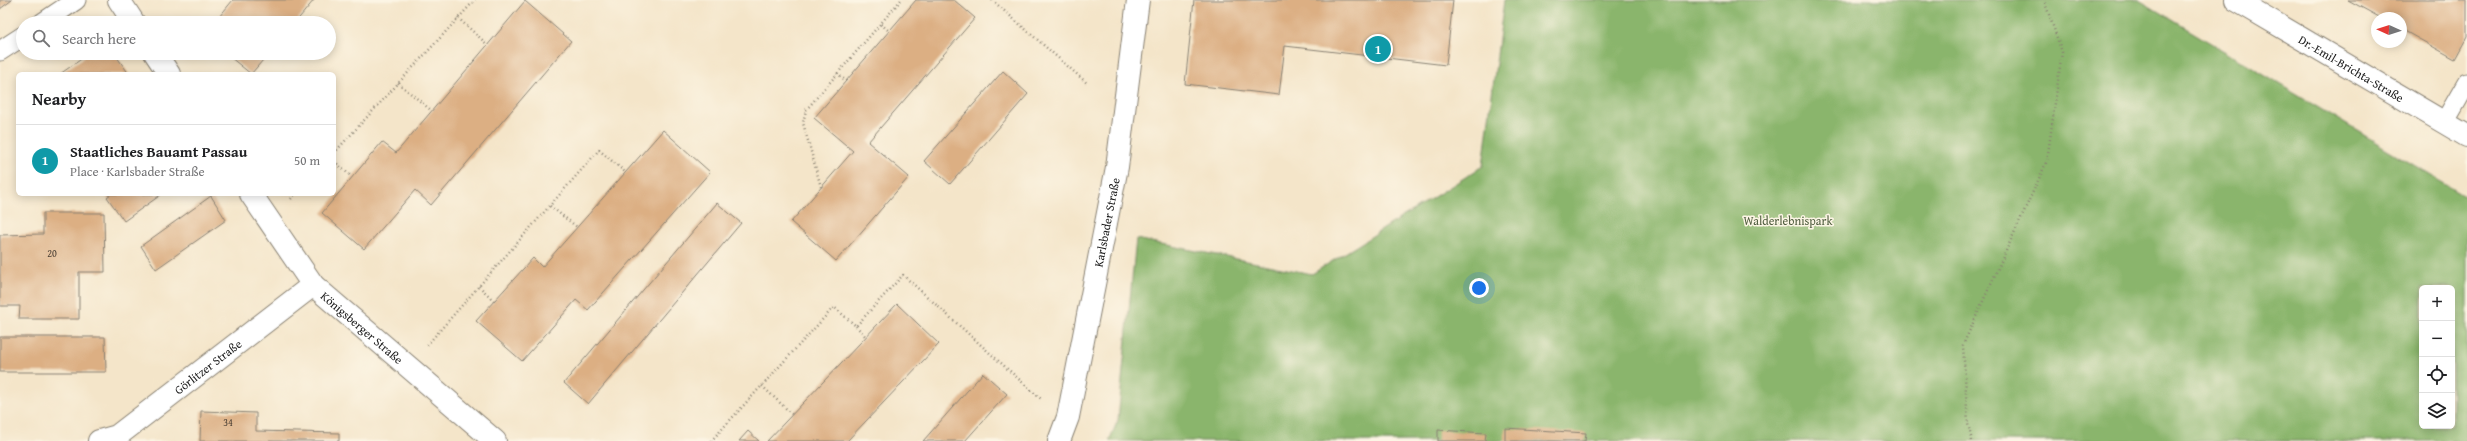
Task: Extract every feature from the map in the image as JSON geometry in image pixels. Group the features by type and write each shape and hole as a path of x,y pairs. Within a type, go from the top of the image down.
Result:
{"street":[{"path":"119,0 129,16"},
{"name":"Karlsbader Straße","path":"1059,441 1068,417 1117,167 1138,0"},
{"name":"Dr.-Emil-Brichta-Straße","path":"2236,0 2467,136"},
{"path":"160,60 168,72"},
{"name":"Königsberger Straße","path":"252,196 313,285 495,441"},
{"name":"Görlitzer Straße","path":"99,441 117,436 313,285"}],"lane":[{"path":"52,16 76,0"},
{"path":"0,51 16,41"},
{"path":"2444,123 2467,83"}],"path":[{"path":"336,151 475,0"},
{"path":"821,187 803,123 806,110 837,72 901,0"},
{"path":"992,0 1088,84"},
{"path":"1972,441 1968,424 1963,345 2047,161 2062,52 2044,0"},
{"path":"458,18 488,46"},
{"path":"881,24 889,31"},
{"path":"837,72 846,81"},
{"path":"398,82 432,111"},
{"path":"408,366 599,150 625,172"},
{"path":"336,163 352,177"},
{"path":"550,206 577,227"},
{"path":"856,326 903,275 1045,402"},
{"path":"479,286 494,301"},
{"path":"711,441 834,306 866,337"},
{"path":"762,386 793,415"}],"green space":[{"name":"Walderlebnispark","path":"1504,0 2139,0 2467,197 2467,441 1109,441 1118,420 1136,239 1312,274 1483,166"}],"building":[{"path":"0,0 12,0 0,9"},
{"path":"233,0 314,0 301,16 220,16"},
{"path":"916,0 954,0 975,18 868,142 909,177 836,261 791,222 853,151 814,118"},
{"path":"1194,0 1453,0 1446,65 1285,46 1279,95 1185,84"},
{"path":"2348,0 2467,0 2467,37 2455,59 2407,32 2407,12 2371,13"},
{"path":"525,1 571,41 431,205 415,190 364,249 322,213 382,142 396,153"},
{"path":"80,60 119,60 128,72 63,72"},
{"path":"234,60 263,60 253,72 249,72"},
{"path":"1003,71 1028,94 950,184 924,161"},
{"path":"663,130 710,172 588,310 576,300 522,361 476,321 533,258 542,267"},
{"path":"108,196 159,196 124,221 107,197"},
{"path":"211,196 226,220 156,269 141,246"},
{"path":"717,203 741,223 588,404 564,383"},
{"path":"43,213 104,213 105,272 79,272 79,319 19,319 20,306 0,306 0,235 43,234"},
{"path":"897,304 939,344 847,441 767,441"},
{"path":"0,337 105,337 106,372 0,372"},
{"path":"983,373 1007,394 965,441 923,441"},
{"path":"201,411 256,413 256,431 339,433 339,441 200,441"},
{"path":"1505,428 1586,433 1585,441 1505,441"},
{"path":"1438,430 1486,433 1485,441 1438,441"},
{"path":"748,431 759,441 739,441"}],"place":[{"name":"Staatliches Bauamt Passau","path":"1378,49"}]}
